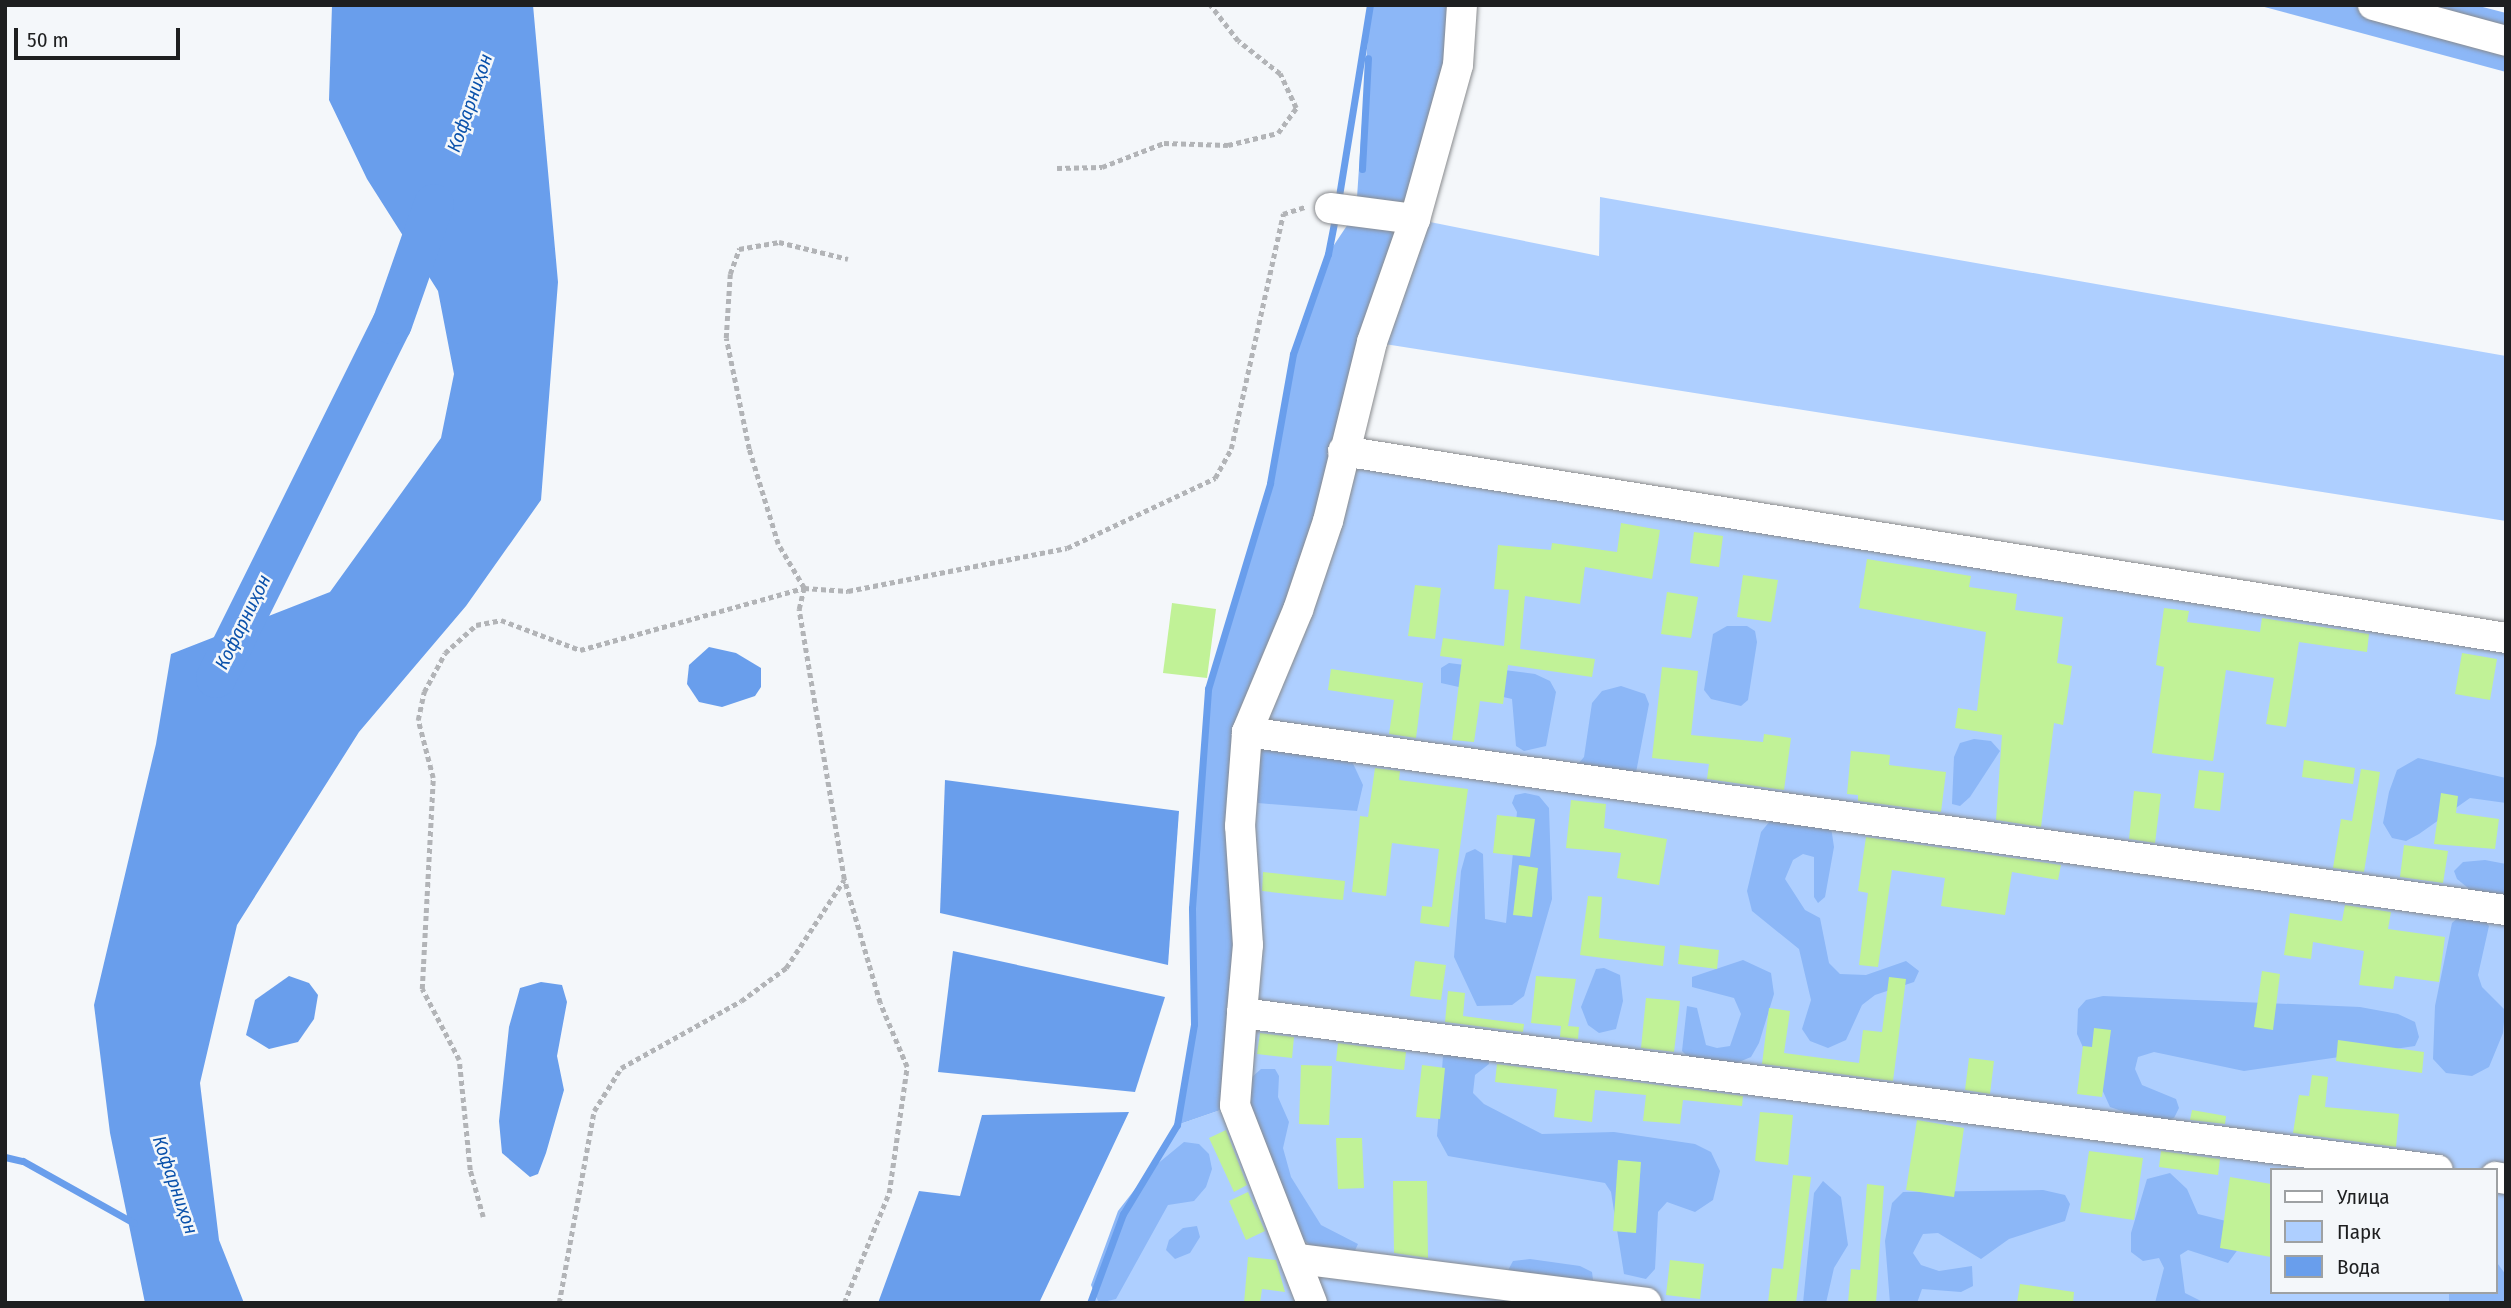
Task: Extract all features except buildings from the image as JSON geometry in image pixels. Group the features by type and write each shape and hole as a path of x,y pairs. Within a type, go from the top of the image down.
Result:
{"lane":[{"path":"1312,1303 1299,1259 1235,1105 1248,945 1240,826 1247,732 1298,610 1372,342 1415,219 1458,65 1462,5"},
{"path":"2373,5 2506,41"},
{"path":"1329,208 1415,219"},
{"path":"1343,450 2506,638"},
{"path":"1247,732 2506,910"},
{"path":"1242,1013 2423,1168"},
{"path":"1299,1259 1646,1303"}],"path":[{"path":"1057,168 1102,167 1164,143 1228,145 1278,133 1296,108 1280,74 1238,41 1210,5"},
{"path":"483,1217 470,1170 459,1060 422,989 433,778 418,720 424,692 445,653 476,625 502,620 580,650 804,588 848,591 1067,548 1215,478 1231,449 1283,214 1308,206 1329,208"},
{"path":"844,1303 889,1193 907,1066 880,1003 844,879 799,609 804,588 778,544 749,449 726,338 730,274 738,249 779,242 821,248 848,259"},
{"path":"559,1303 594,1111 621,1068 741,1001 786,968 844,879"}],"green space":[{"path":"1600,197 2506,356 2506,521 1372,342 1415,219 1599,256"},
{"path":"1343,451 2506,638 2506,1303 1090,1303 1123,1214 1177,1125 1235,1105 1247,732"}],"shaded area":[{"path":"1370,5 1462,5 1458,65 1247,732 1235,1105 1177,1125 1194,1024 1192,908 1208,689 1270,483 1293,354 1328,254 1356,212"},
{"path":"2257,5 2475,5 2506,13 2506,72"},
{"path":"1727,626 1747,626 1755,631 1757,642 1748,700 1741,706 1711,699 1704,690 1713,634"},
{"path":"1449,663 1535,674 1550,681 1556,692 1546,746 1524,751 1516,746 1512,699 1441,683 1441,668"},
{"path":"1621,686 1645,694 1649,704 1635,778 1610,796 1568,794 1558,788 1584,757 1592,703 1602,691"},
{"path":"1974,739 1991,741 2000,751 1970,797 1960,806 1952,804 1954,757 1960,743"},
{"path":"1254,747 1350,757 1363,785 1357,811 1258,803"},
{"path":"2418,758 2506,778 2506,803 2470,798 2406,841 2392,838 2383,823 2389,792 2397,770"},
{"path":"1525,793 1539,796 1549,808 1552,899 1524,996 1512,1005 1477,1006 1454,957 1461,871 1466,853 1475,849 1483,854 1485,919 1506,923 1517,812 1512,803 1515,795"},
{"path":"1786,817 1831,827 1834,847 1825,897 1818,903 1814,897 1814,857 1803,854 1793,860 1785,879 1805,910 1820,918 1829,963 1840,974 1866,975 1906,961 1919,971 1914,982 1875,995 1862,1005 1846,1040 1828,1048 1810,1041 1802,1029 1811,1000 1799,949 1752,911 1747,891 1761,832 1770,821"},
{"path":"2485,860 2506,864 2506,899 2473,892 2457,879 2454,871 2463,862"},
{"path":"2480,914 2489,926 2478,975 2482,987 2505,1010 2503,1033 2489,1067 2472,1076 2446,1073 2433,1059 2435,1006 2452,923 2460,916"},
{"path":"1743,960 1771,973 1774,994 1759,1043 1751,1057 1729,1066 1690,1059 1682,1051 1687,1006 1697,1008 1706,1045 1717,1048 1730,1046 1741,1014 1734,998 1692,987 1692,977"},
{"path":"1604,968 1620,975 1623,1001 1616,1029 1599,1033 1588,1025 1581,1007 1596,969"},
{"path":"2103,996 2360,1007 2398,1014 2415,1022 2419,1037 2415,1046 2244,1071 2154,1052 2138,1057 2135,1069 2142,1085 2176,1099 2179,1108 2174,1118 2156,1123 2110,1107 2077,1034 2078,1009 2086,1000"},
{"path":"1450,1049 1488,1057 1489,1064 1475,1075 1473,1093 1484,1104 1542,1134 1614,1132 1695,1144 1711,1152 1720,1171 1713,1200 1695,1212 1667,1202 1658,1212 1655,1269 1646,1279 1624,1274 1611,1192 1605,1183 1448,1156 1437,1136 1443,1056"},
{"path":"1261,1069 1275,1069 1279,1076 1278,1097 1289,1122 1283,1148 1291,1177 1321,1225 1358,1244 1351,1259 1316,1251 1298,1234 1272,1177 1248,1095 1251,1078"},
{"path":"1184,1142 1199,1144 1209,1154 1212,1169 1206,1187 1194,1201 1168,1205 1116,1299 1099,1303 1091,1285 1118,1211 1150,1170"},
{"path":"2170,1173 2187,1189 2198,1214 2230,1222 2247,1237 2228,1263 2188,1250 2180,1255 2185,1293 2205,1303 2155,1303 2164,1268 2159,1258 2143,1261 2131,1252 2131,1233 2147,1179"},
{"path":"1823,1181 1841,1197 1848,1245 1834,1268 1826,1303 1803,1303 1814,1193"},
{"path":"2043,1190 2065,1195 2070,1204 2065,1221 2009,1239 1981,1259 1938,1233 1923,1234 1913,1253 1921,1265 1939,1271 1972,1266 1973,1286 1961,1292 1922,1289 1917,1303 1890,1303 1885,1241 1892,1203 1903,1192"},
{"path":"1197,1226 1200,1237 1190,1253 1175,1259 1166,1250 1169,1240 1183,1228"},
{"path":"1530,1259 1580,1266 1592,1272 1593,1280 1590,1284 1505,1276 1513,1261"},
{"path":"2497,1263 2506,1275 2506,1303 2449,1303 2449,1294 2497,1294"}],"water":[{"path":"332,5 533,5 558,282 541,500 466,606 359,732 237,925 200,1083 219,1240 244,1303 145,1303 110,1133 94,1005 156,744 171,654 330,592 441,438 454,374 438,291 367,179 329,100"},
{"path":"709,647 736,653 761,668 761,687 755,696 722,707 699,702 687,684 689,665"},
{"path":"945,780 1179,811 1168,965 940,913"},
{"path":"953,951 1165,997 1135,1092 938,1072"},
{"path":"289,976 309,983 318,995 314,1019 298,1042 269,1049 246,1035 255,1000"},
{"path":"541,982 562,985 567,1002 557,1056 564,1090 538,1174 530,1177 502,1153 499,1121 509,1027 520,988"},
{"path":"1129,1112 1039,1303 878,1303 919,1191 960,1196 982,1115"}],"waterway":[{"path":"1338,202 1370,5"},
{"path":"1362,169 1368,58"},
{"name":"Кофарниҳон","path":"216,678 392,324 434,204"},
{"path":"1090,1303 1123,1214 1177,1125 1194,1024 1192,908 1208,689 1270,483 1293,354 1328,254 1335,217"},
{"path":"5,1157 23,1161 134,1223"}]}
